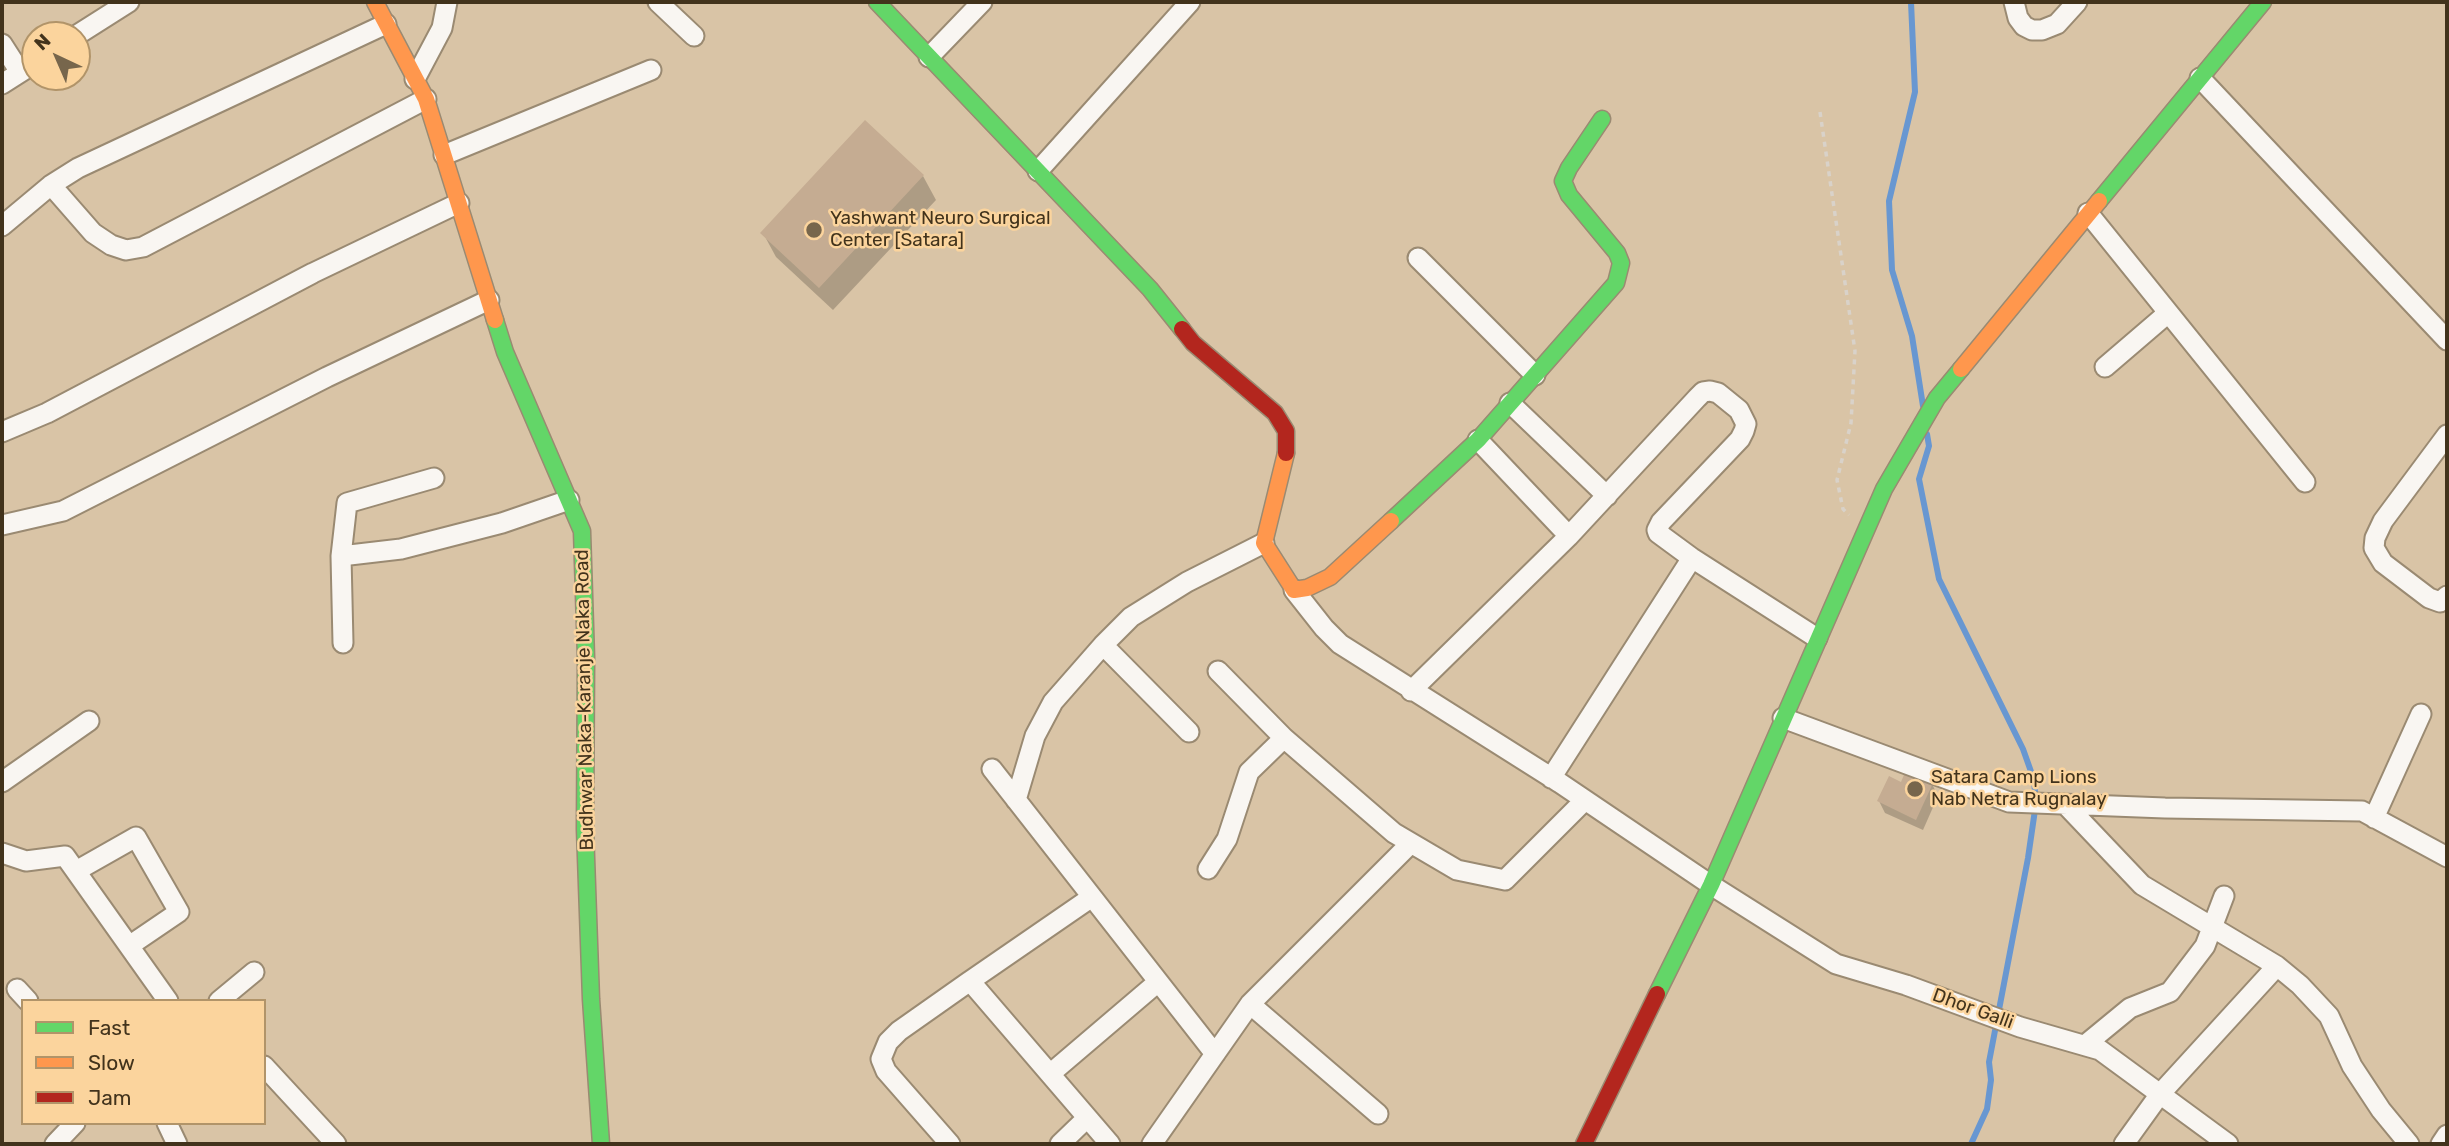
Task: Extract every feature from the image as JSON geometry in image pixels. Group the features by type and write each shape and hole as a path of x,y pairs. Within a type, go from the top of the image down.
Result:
{"street":[{"path":"91,26 129,2"},
{"name":"Budhwar Naka-Karanje Naka Road","path":"375,2 426,99 505,352 582,531 586,658 585,829 601,1144"},
{"path":"415,79 442,28 447,2"},
{"path":"658,2 694,36"},
{"path":"877,2 1150,289 1193,344 1275,413 1286,431 1287,449 1264,544 1294,590 1307,588 1330,577 1478,440 1616,283 1621,263 1617,253 1569,195 1563,181 1602,119"},
{"path":"929,57 982,2"},
{"path":"1038,171 1190,2"},
{"path":"2014,2 2018,18 2024,26 2032,30 2042,30 2057,24 2077,2"},
{"path":"1584,1144 1712,885 1884,489 1937,398 2263,2"},
{"path":"2,226 51,185 78,168 386,24"},
{"path":"2,44 21,61"},
{"path":"444,155 651,70"},
{"path":"2,84 21,72"},
{"path":"2200,78 2447,340"},
{"path":"51,185 93,233 111,245 126,250 143,247 426,99"},
{"path":"2,432 47,413 313,273 459,203"},
{"path":"2088,213 2305,482"},
{"path":"1418,258 1535,375"},
{"path":"2,526 62,511 315,383 489,300"},
{"path":"2105,366 2168,313"},
{"path":"1411,691 1569,536 1697,398 1703,392 1710,391 1718,393 1739,410 1745,424 1740,439 1661,522 1657,530 1660,536 1692,558 1817,638"},
{"path":"1510,403 1607,496"},
{"path":"2447,435 2383,521 2375,537 2374,548 2383,563 2429,598 2440,601 2447,596"},
{"path":"1478,440 1569,536"},
{"path":"343,643 341,556 347,503 435,478"},
{"path":"341,556 401,549 502,523 569,499"},
{"path":"1016,800 1035,736 1053,702 1103,645 1131,617 1187,582 1264,544"},
{"path":"1551,778 1692,558"},
{"name":"Dhor Galli","path":"1294,590 1340,645 1551,778 1836,964 1906,985 2020,1027 2100,1050 2228,1144"},
{"path":"1103,645 1189,732"},
{"path":"1218,671 1284,738 1394,833 1457,870 1505,880 1585,800"},
{"path":"2374,818 2421,714"},
{"path":"1783,718 2009,802 2362,811 2447,857"},
{"path":"2,782 89,721"},
{"path":"1208,869 1227,839 1249,772 1284,738"},
{"path":"992,769 1215,1054"},
{"path":"2065,804 2141,885 2277,965 2300,985 2329,1016 2352,1066 2381,1110 2409,1144"},
{"path":"76,871 135,837 179,912 129,946"},
{"path":"1152,1144 1250,1004 1410,843"},
{"path":"2,853 26,861 65,856 167,999"},
{"path":"2085,1045 2130,1008 2170,992 2205,946 2224,896"},
{"path":"950,1144 886,1071 881,1059 888,1042 899,1031 1092,897"},
{"path":"2124,1144 2160,1094 2277,965"},
{"path":"221,999 254,972"},
{"path":"970,981 1110,1144"},
{"path":"1050,1074 1158,982"},
{"path":"1250,1004 1378,1114"},
{"path":"266,1068 336,1144"},
{"path":"1060,1144 1087,1118"},
{"path":"55,1144 73,1125"},
{"path":"168,1125 177,1144"},
{"path":"2441,1144 2447,1135"}],"path":[{"path":"1820,112 1855,351 1851,423 1837,480 1843,509 1865,532"}],"building":[{"path":"865,120 924,175 819,288 760,233"},
{"path":"1906,770 1933,783 1916,820 1877,801 1889,776 1901,782"}],"waterway":[{"path":"1911,2 1915,92 1889,201 1892,270 1912,336 1923,406"},
{"path":"1927,434 1929,446 1919,479 1939,579 2023,749 2034,780 2036,803 1989,1062 1991,1080 1987,1109 1971,1144"}],"traffic: fast":[{"path":"877,2 1150,289 1182,329"},
{"path":"2099,201 2263,2"},
{"path":"1391,521 1478,440 1616,283 1621,263 1617,253 1569,195 1563,181 1602,119"},
{"path":"495,320 505,352 582,531 586,658 585,829 591,999 601,1144"},
{"path":"1657,994 1711,885 1884,489 1937,398 1961,369"}],"traffic: slow":[{"path":"375,2 426,99 495,320"},
{"path":"1961,369 2099,201"},
{"path":"1286,453 1264,543 1294,590 1307,588 1330,577 1391,521"}],"traffic: jam":[{"path":"1182,329 1193,343 1275,413 1286,431 1286,453"},
{"path":"1584,1144 1657,994"}],"place":[{"name":"Yashwant Neuro Surgical Center [Satara]","path":"814,230"},
{"name":"Satara Camp Lions Nab Netra Rugnalay","path":"1915,789"}]}
